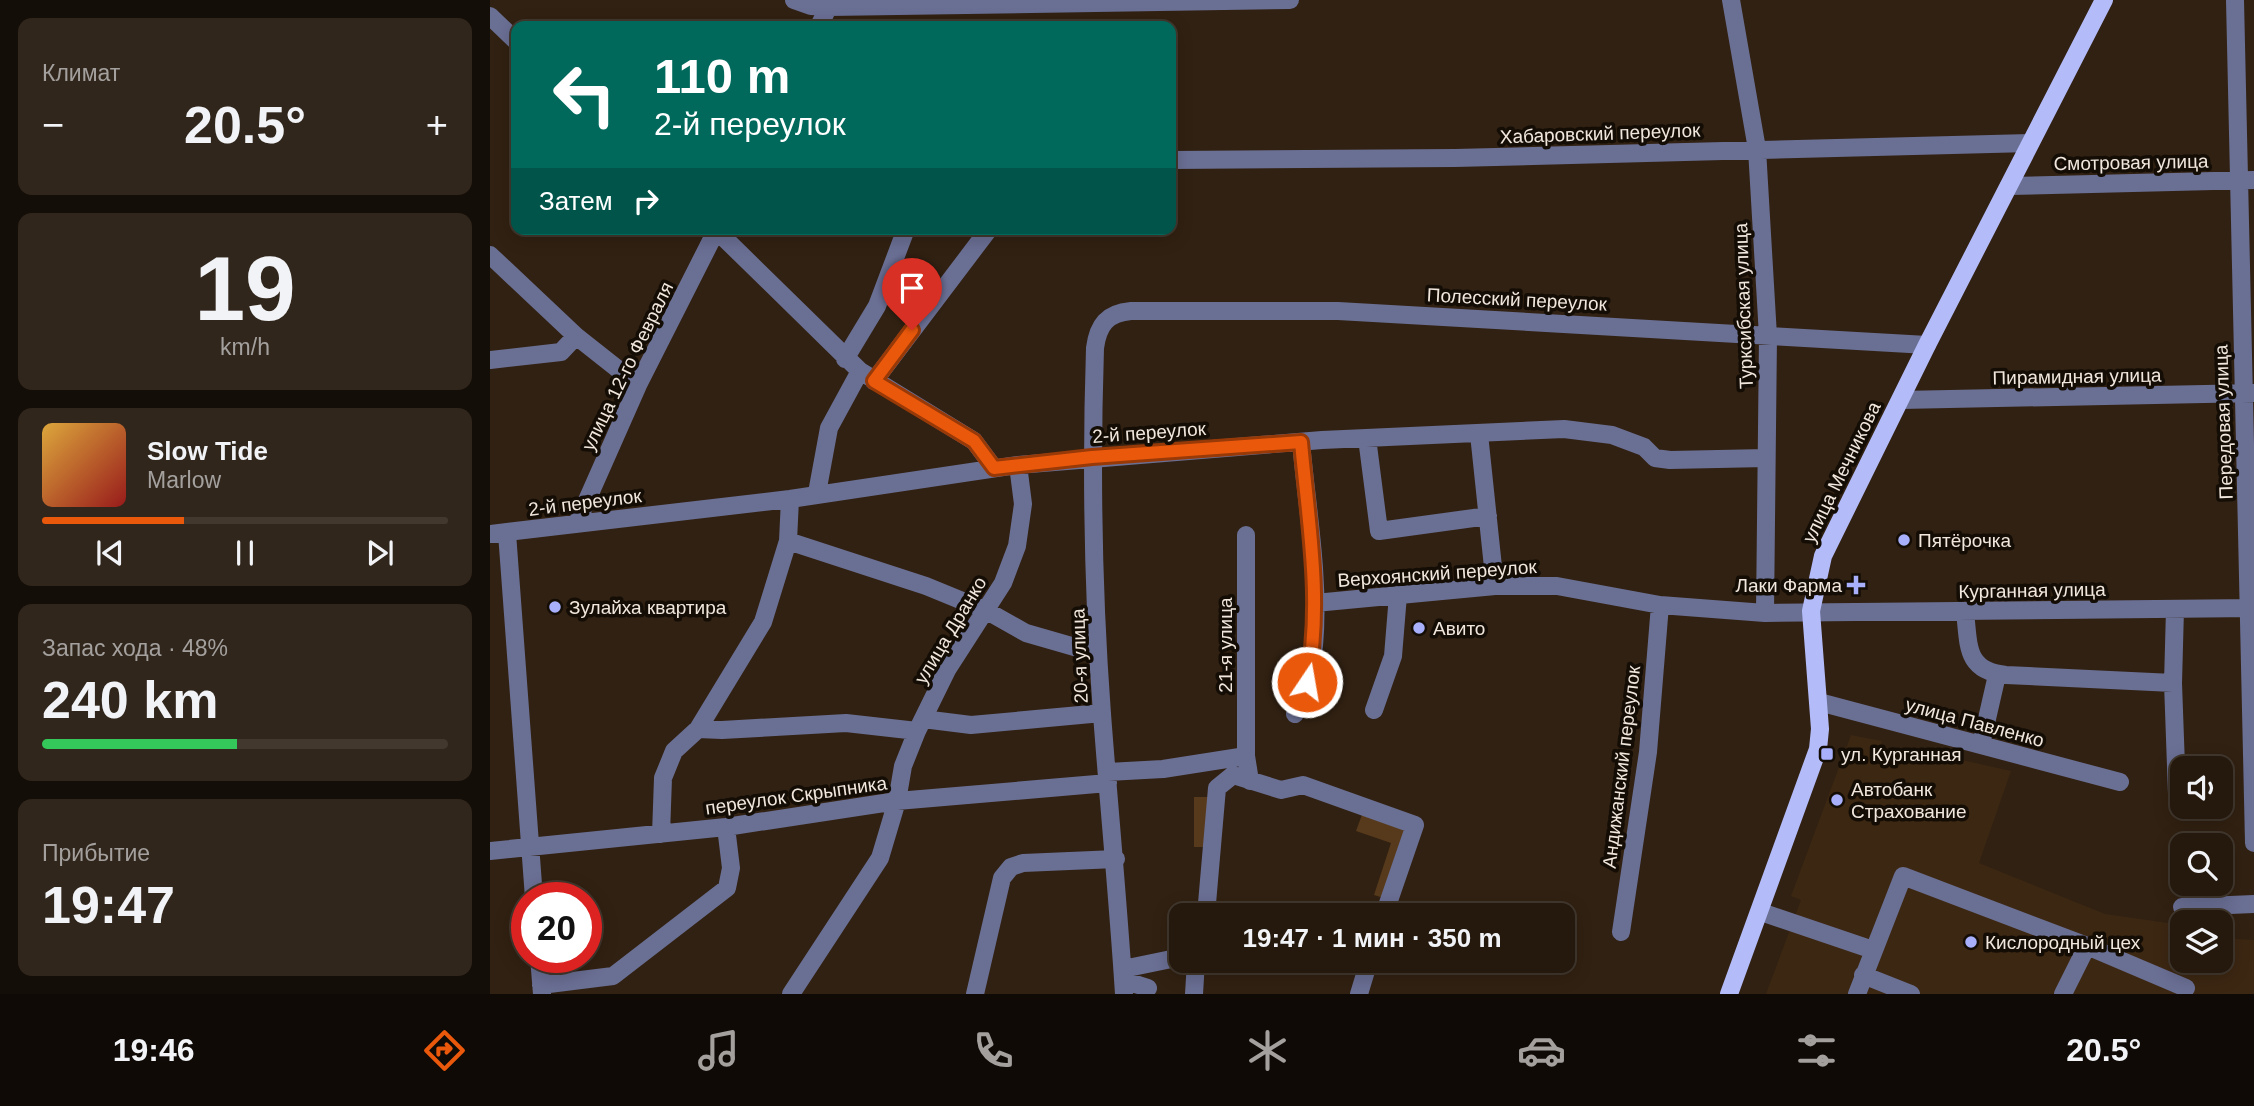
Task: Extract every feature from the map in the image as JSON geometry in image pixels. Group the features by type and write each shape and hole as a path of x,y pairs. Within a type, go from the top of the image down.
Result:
{"main road":[{"name":"улица Мечникова","path":"1729,994 1818,749 1819,702 1811,611 1823,556 1927,345 2104,0"}],"street":[{"path":"794,0 811,6 1290,0"},
{"name":"Турксибская улица","path":"1731,0 1757,149 1768,336 1765,612"},
{"name":"Передовая улица","path":"2235,0 2246,180 2254,843"},
{"path":"822,21 831,4"},
{"path":"490,16 511,36"},
{"name":"Хабаровский переулок","path":"1176,160 1455,158 2030,143"},
{"name":"Смотровая улица","path":"2009,186 2246,180"},
{"name":"улица 12-го Февраля","path":"577,523 638,385 713,235"},
{"path":"721,235 845,359 867,376 974,441 994,468"},
{"path":"845,359 877,306 904,235"},
{"path":"817,493 829,428 867,376 984,235"},
{"path":"490,255 576,336 638,385"},
{"name":"Полесский переулок","path":"1106,319 1116,312 1131,311 1338,311 1927,345"},
{"name":"20-я улица","path":"1106,319 1097,331 1095,348 1092,457 1102,713 1116,859 1123,981"},
{"path":"490,360 561,352 576,336"},
{"name":"Пирамидная улица","path":"1900,400 2248,394"},
{"name":"2-й переулок","path":"498,533 790,499 1018,465 1092,457 1367,438 1564,429 1612,435 1644,447 1656,458 1766,458"},
{"path":"1479,434 1495,586"},
{"path":"1367,438 1378,531 1488,516"},
{"path":"1295,714 1307,682 1314,649 1315,603 1301,442"},
{"name":"улица Дранко","path":"791,994 880,858 898,801 903,766 920,725 947,670 1003,583 1017,546 1023,504 1018,465"},
{"path":"661,834 663,778 674,751 698,729 763,622 788,541 790,499"},
{"path":"498,533 533,882"},
{"name":"21-я улица","path":"1246,535 1254,760 1250,781"},
{"path":"788,541 914,582 987,611 1026,633 1085,650"},
{"name":"Верхоянский переулок","path":"1315,603 1495,586 1557,586 1660,605 1765,612 1811,611"},
{"path":"1374,710 1393,656 1398,595"},
{"name":"Андижанский переулок","path":"1621,932 1647,752 1660,605"},
{"name":"Курганная улица","path":"1811,611 2252,608"},
{"path":"2175,609 2173,683 2176,756"},
{"path":"1965,612 1969,650 1976,666 1997,675 2173,683"},
{"path":"1981,745 1997,675"},
{"name":"улица Павленко","path":"1819,702 2120,782"},
{"path":"698,729 846,723 971,724 1102,713"},
{"name":"переулок Скрыпника","path":"490,851 726,827 898,801 1254,760"},
{"path":"1207,903 1217,788 1233,775 1281,790 1303,785 1415,825 1388,903"},
{"path":"541,989 612,975 727,888 732,868 726,827"},
{"path":"975,994 1002,877 1011,867 1023,863 1116,859"},
{"path":"1857,994 1903,876 2087,946 2186,988"},
{"path":"2182,907 2254,904"},
{"path":"1761,912 1872,950"},
{"path":"2063,994 2087,946"},
{"path":"1123,981 1169,962"},
{"path":"1194,994 1195,973"},
{"path":"1359,994 1365,973"},
{"path":"1863,975 1911,994"},
{"path":"1123,981 1148,988"}],"shaded area":[{"path":"1851,735 1882,741 1877,757 1900,765 1909,748 2011,771 1979,863 2105,914 2170,923 2170,973 2233,973 2233,939 2254,940 2254,994 1766,994 1801,900 1791,896"},
{"path":"1194,797 1209,797 1209,847 1194,847"},
{"path":"1363,812 1411,828 1387,899 1374,895 1391,843 1356,831"}],"place":[{"name":"Пятёрочка","path":"1904,540"},
{"name":"Лаки Фарма","path":"1856,585"},
{"name":"Зулайха квартира","path":"555,607"},
{"name":"Авито","path":"1419,628"},
{"name":"ул. Курганная","path":"1827,754"},
{"name":"Автобанк Страхование","path":"1837,800"},
{"name":"Кислородный цех","path":"1971,942"}],"route":[{"path":"912,330 874,381 974,441 987,454 994,468 1092,457 1301,442 1315,603 1314,649 1307,682"}]}
